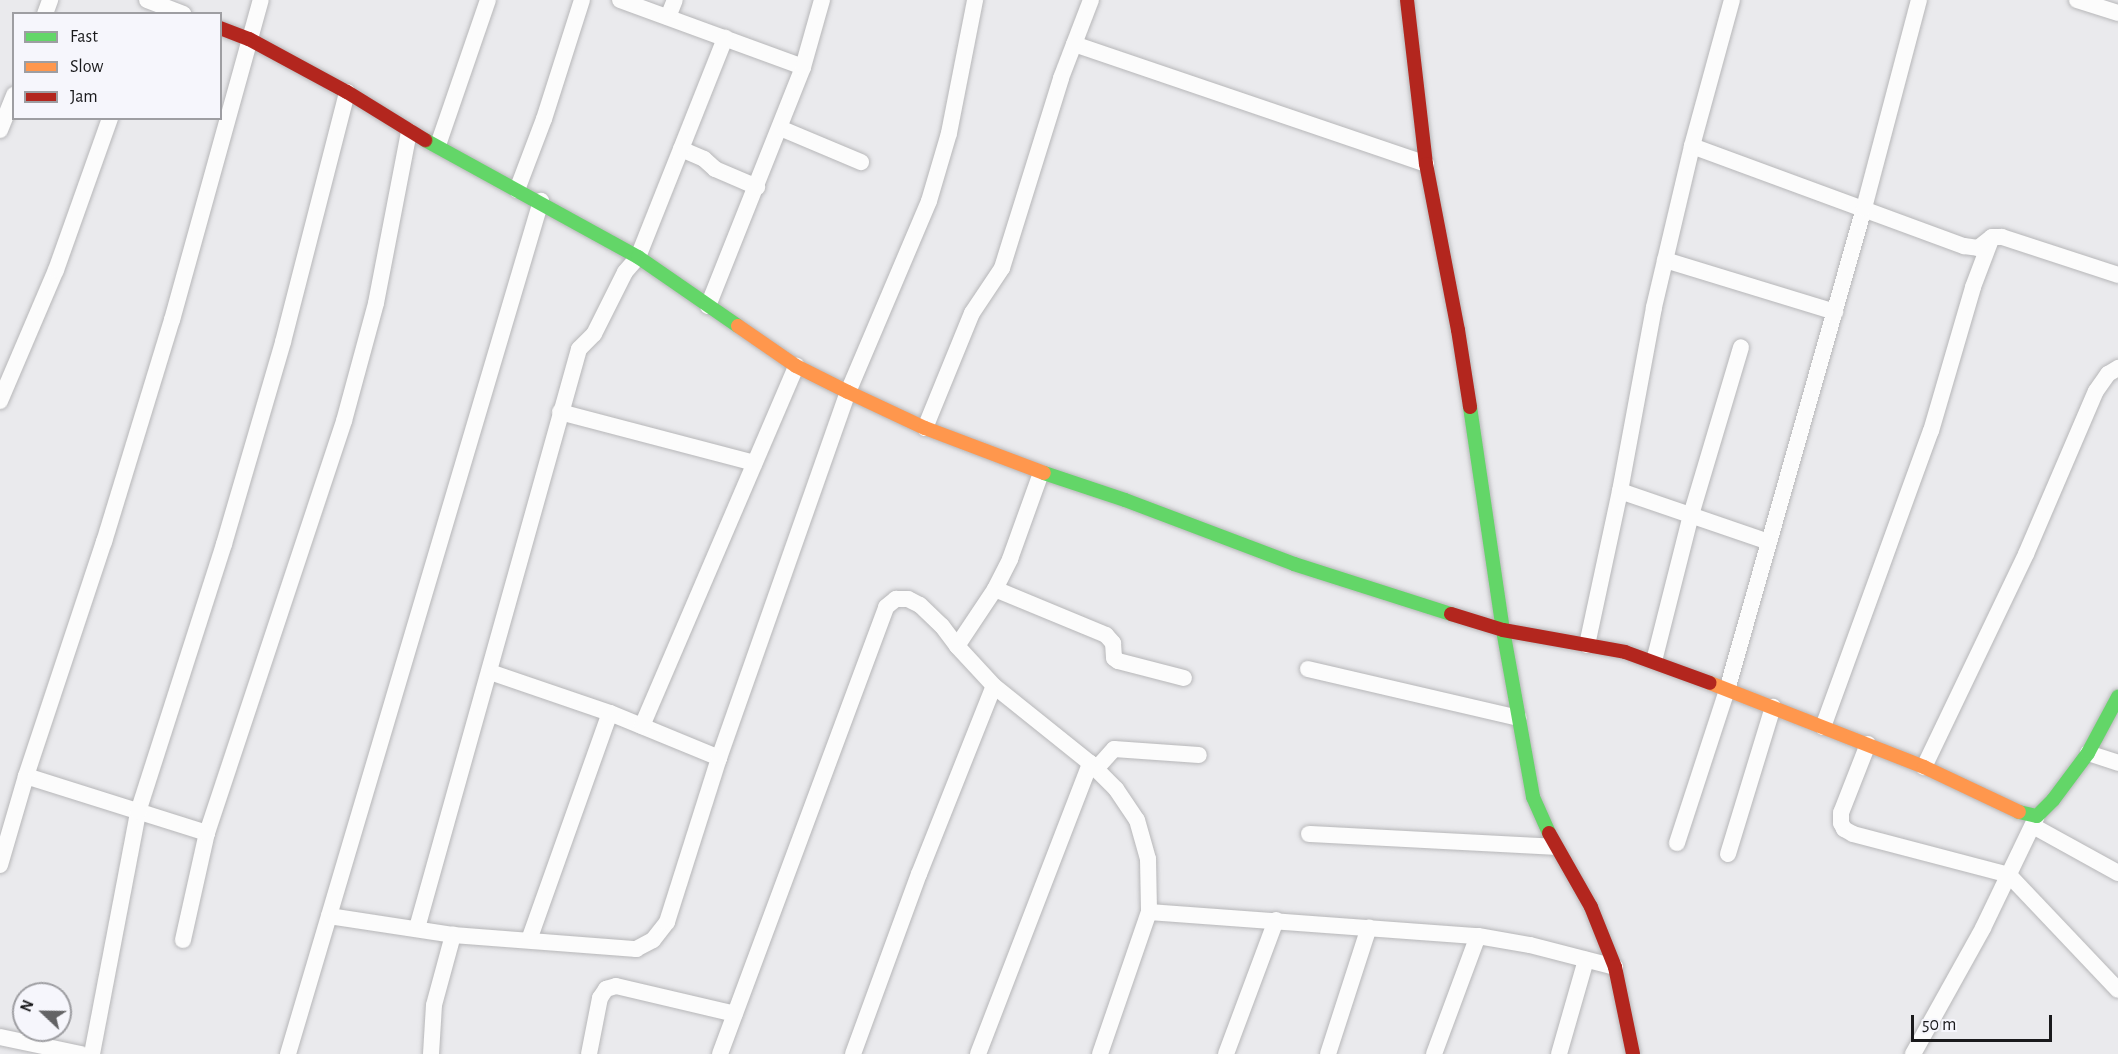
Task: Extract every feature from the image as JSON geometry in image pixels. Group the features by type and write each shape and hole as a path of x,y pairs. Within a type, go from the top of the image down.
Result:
{"street":[{"path":"147,0 178,12"},
{"path":"0,865 26,776 104,542 172,320 261,0"},
{"path":"438,145 488,0"},
{"path":"517,190 544,119 582,0"},
{"path":"620,0 803,67"},
{"path":"668,17 675,0"},
{"path":"708,306 803,67 822,0"},
{"path":"329,916 453,935 636,949 653,940 667,922 719,758 848,392 929,201 949,133 975,0"},
{"path":"925,428 972,313 1002,268 1040,140 1092,0"},
{"path":"1407,0 1426,164 1458,330 1503,630 1533,796 1555,847 1591,907 1615,967 1633,1054"},
{"path":"1587,645 1665,260 1692,146 1732,0"},
{"path":"1677,843 1727,690 1864,208 1919,0"},
{"path":"2078,0 2118,13"},
{"path":"222,29 249,39 347,92 409,131 541,201 638,257 796,366 925,428 1041,473 1170,516 1294,564 1503,630 1587,645 1654,661 1924,767 2035,821 2118,873"},
{"path":"417,928 579,349 594,334 625,272 638,257 725,38"},
{"path":"1074,44 1426,164"},
{"path":"92,1054 138,812 224,544 284,342 347,92"},
{"path":"0,130 12,100"},
{"path":"0,401 56,270 109,120"},
{"path":"780,128 861,162"},
{"path":"183,940 207,833 344,421 376,303 409,131"},
{"path":"1692,146 1964,246 1978,248 1992,237 2002,237 2118,275"},
{"path":"681,149 704,159 716,170 757,187"},
{"path":"288,1054 541,201"},
{"path":"1823,727 1931,431 1973,287 1992,237"},
{"path":"1665,260 1835,312"},
{"path":"1654,661 1691,515 1741,347"},
{"path":"642,726 796,366"},
{"path":"1924,767 2026,554 2096,391 2108,375 2118,369"},
{"path":"560,411 754,463"},
{"path":"957,646 995,589 1010,559 1041,473"},
{"path":"1620,490 1769,542"},
{"path":"995,589 1106,635 1113,643 1114,658 1118,661 1184,678"},
{"path":"720,1054 886,607 896,599 908,599 920,605 942,626 994,686 1093,766 1116,789 1137,820 1148,860 1149,912 1100,1054"},
{"path":"1308,669 1518,718"},
{"path":"490,672 610,713 719,758"},
{"path":"853,1054 919,874 994,686"},
{"path":"1913,1054 2009,875 2035,821 2088,753 2118,697"},
{"path":"1728,854 1773,707"},
{"path":"529,940 610,713"},
{"path":"1868,744 1841,813 1841,823 1844,829 1853,834 2009,875 2118,990"},
{"path":"978,1054 1093,766 1114,749 1199,755"},
{"path":"2088,753 2118,763"},
{"path":"26,776 207,833"},
{"path":"1309,834 1555,847"},
{"path":"1149,912 1478,936 1615,967"},
{"path":"1226,1054 1276,920"},
{"path":"1328,1054 1369,927"},
{"path":"431,1054 434,1005 453,935"},
{"path":"1434,1054 1478,936"},
{"path":"1559,1054 1586,960"},
{"path":"589,1054 600,998 606,989 616,986 735,1014"},
{"path":"0,1037 81,1054"}],"traffic: fast":[{"path":"425,140 638,257 738,326"},
{"path":"1470,407 1503,630 1533,797 1549,833"},
{"path":"1044,473 1125,500 1294,564 1451,614"},
{"path":"2019,812 2037,816 2053,800 2088,753 2118,697"}],"traffic: slow":[{"path":"738,326 796,366 848,392 925,428 1044,473"},
{"path":"1710,683 1924,767 2019,812"}],"traffic: jam":[{"path":"1407,0 1426,164 1458,330 1470,407"},
{"path":"222,29 249,39 347,92 425,140"},
{"path":"1451,614 1503,630 1625,652 1710,683"},
{"path":"1549,833 1591,907 1615,967 1633,1054"}]}
